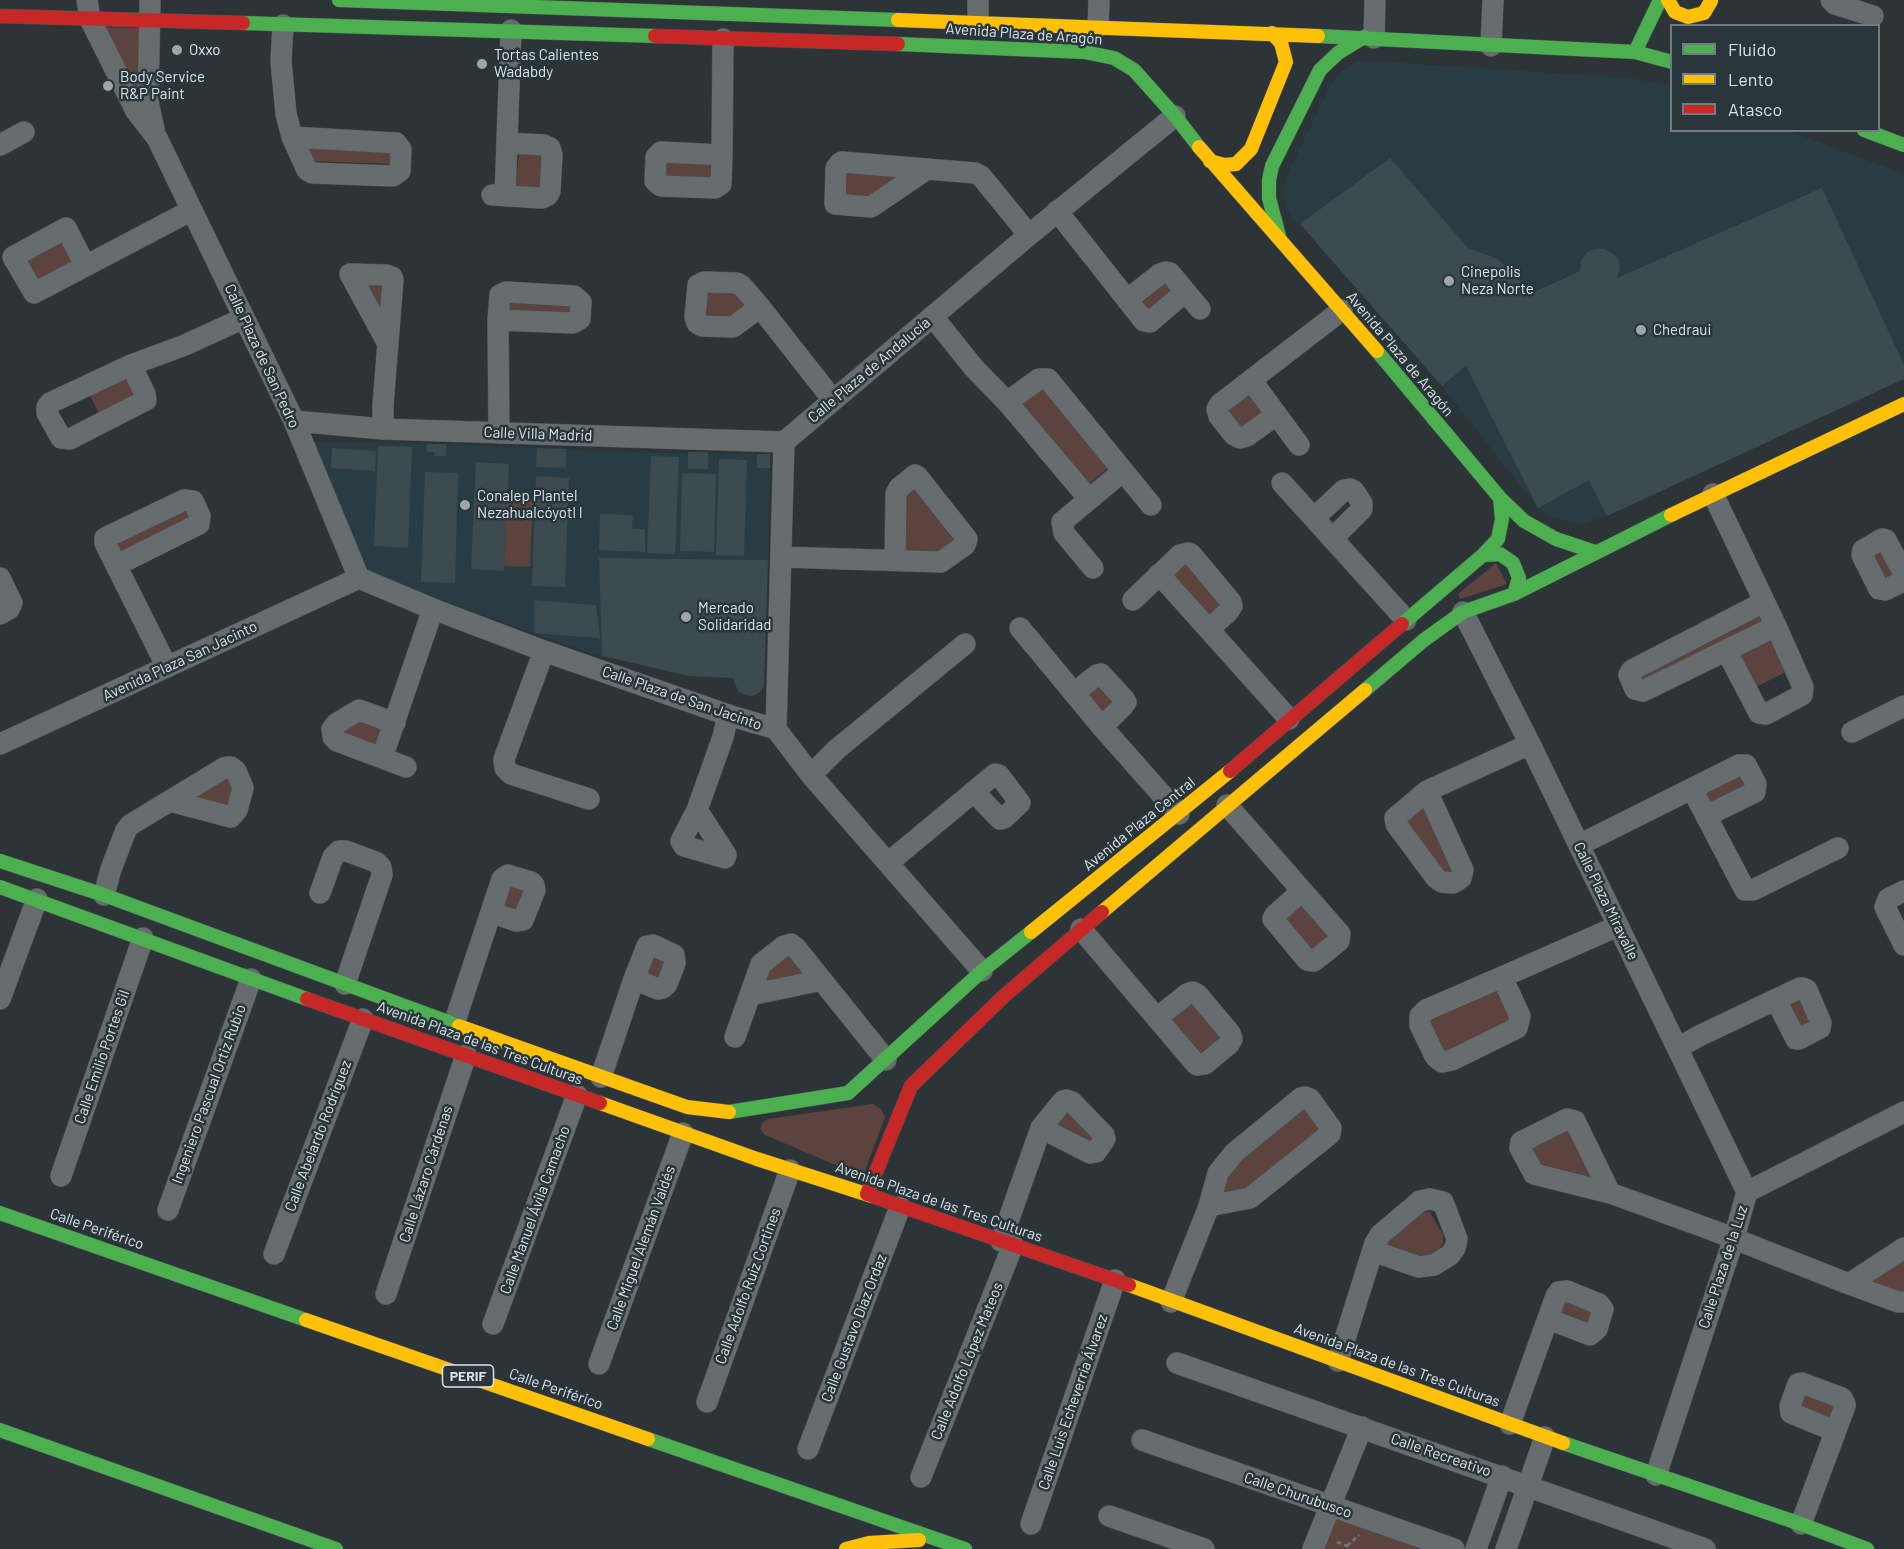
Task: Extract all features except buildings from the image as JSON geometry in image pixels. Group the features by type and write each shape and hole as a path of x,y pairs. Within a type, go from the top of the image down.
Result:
{"main road":[{"name":"Avenida Plaza de Aragón","path":"339,0 709,7 1098,27 1272,33 1635,52 1670,62"},
{"path":"1635,52 1660,0"},
{"path":"1668,0 1675,12 1688,17 1704,13 1711,1"},
{"path":"1711,1 1715,24"},
{"name":"Avenida Plaza de Aragón","path":"0,16 88,10 150,10 283,25 511,30 977,46 1084,52 1114,57 1134,70 1175,116 1210,161 1342,310 1500,498 1524,521 1556,539 1595,552"},
{"path":"1134,70 1130,60 1133,46 1138,33 1149,29"},
{"path":"1210,161 1224,165 1236,164 1251,149 1286,62 1281,43 1272,33"},
{"path":"1281,242 1269,198 1272,166 1320,70 1338,53 1369,38"},
{"path":"1869,132 1904,145"},
{"path":"867,1194 911,1086 923,1073 1004,996 1080,929 1424,640 1463,612 1514,594 1713,494 1904,404"},
{"name":"Avenida Plaza Central","path":"848,1094 982,970 1179,814 1483,555 1498,539 1502,519 1500,498"},
{"path":"1483,555 1500,554 1513,563 1518,579 1514,594"},
{"path":"1450,584 1448,591 1450,602 1457,610 1463,612"},
{"name":"Avenida Plaza de las Tres Culturas","path":"0,861 104,895 601,1077 704,1111 723,1113 746,1111"},
{"name":"Avenida Plaza de las Tres Culturas","path":"0,887 757,1159 867,1194 1115,1280 1338,1361 1513,1415 1545,1437 1801,1524 1867,1549"},
{"path":"742,1128 746,1111 872,1088"},
{"path":"887,1097 899,1112"},
{"path":"747,1144 757,1159"},
{"name":"Calle Periférico","path":"0,1213 965,1549"},
{"path":"0,1430 336,1549"},
{"path":"846,1549 869,1543 936,1539"}],"street":[{"path":"978,0 978,21"},
{"path":"1098,27 1099,0"},
{"path":"1369,38 1375,0"},
{"path":"1491,46 1493,0"},
{"path":"1831,0 1835,4 1873,14"},
{"path":"590,5 590,34"},
{"name":"Calle Plaza de San Pedro","path":"88,10 136,111 156,138 294,421 359,578"},
{"name":"Calle Plaza de San Pedro","path":"150,10 148,102 156,138"},
{"path":"283,25 281,61 286,114 292,137 305,168 312,172 393,176 400,171 401,149 393,142 292,137"},
{"path":"507,143 550,148 552,154 548,195 542,198 498,195 507,143 511,30"},
{"path":"722,155 658,153 654,178 656,184 717,188 721,184 722,155 723,39"},
{"name":"Calle Plaza de Andalucía","path":"783,442 1029,235 1175,116"},
{"path":"0,130 24,132 0,145"},
{"path":"927,169 979,174 1029,235"},
{"path":"85,265 192,210"},
{"path":"1057,212 1144,321 1148,323 1185,292"},
{"path":"1127,300 1160,274 1167,272 1200,309"},
{"path":"760,307 832,400"},
{"path":"1276,415 1247,436 1240,438 1234,435 1219,416 1217,409 1220,404 1342,310"},
{"path":"933,317 974,368 1007,402 1089,499"},
{"path":"131,365 185,345 244,318"},
{"path":"498,320 499,433"},
{"path":"383,429 387,342"},
{"path":"1007,402 1039,379 1048,380 1151,505"},
{"path":"1251,380 1299,445"},
{"name":"Calle Villa Madrid","path":"294,421 383,429 783,442"},
{"path":"776,729 782,557 783,442"},
{"path":"1093,568 1064,533 1062,526 1064,520 1123,471"},
{"path":"1282,483 1406,620"},
{"path":"1314,518 1344,490 1350,489 1354,492 1362,503 1362,509 1333,538"},
{"path":"1713,494 1803,687 1801,697 1766,714 1759,713 1726,650"},
{"path":"1904,574 1886,540 1882,539 1863,550 1862,555 1879,589 1885,590 1904,581"},
{"path":"1133,600 1180,555 1188,553 1194,556 1231,602 1232,606 1228,612 1209,629"},
{"path":"782,557 895,560"},
{"path":"117,565 167,667"},
{"path":"1159,574 1289,719"},
{"path":"0,578 12,603 10,608 0,614"},
{"name":"Calle Plaza de San Jacinto","path":"359,578 544,651 728,715 776,729 811,775 982,970"},
{"name":"Avenida Plaza San Jacinto","path":"0,744 359,578"},
{"path":"1764,602 1632,670 1629,677 1635,689 1643,691 1776,626"},
{"path":"382,758 433,609"},
{"name":"Calle Plaza Miravalle","path":"1463,612 1530,744 1747,1192"},
{"path":"1020,628 1102,727 1179,814"},
{"path":"811,775 837,749 965,644"},
{"path":"544,651 504,759 505,768 511,774 589,799"},
{"path":"1074,693 1101,674 1124,699 1126,702 1124,705 1102,727"},
{"path":"1852,732 1904,706"},
{"path":"395,723 359,710 336,724 332,729 333,737 337,741 406,767"},
{"path":"697,810 723,737 728,715"},
{"path":"1427,791 1530,744"},
{"path":"1579,845 1744,764 1756,784 1756,790 1706,816"},
{"path":"1692,789 1747,891 1838,848"},
{"path":"888,863 974,792"},
{"path":"104,895 127,827 170,801"},
{"path":"1227,805 1302,891"},
{"path":"320,893 333,857 339,851 376,862 381,867 382,875 345,984"},
{"path":"1904,891 1888,898 1885,907 1904,945"},
{"path":"0,999 37,899"},
{"path":"454,1024 490,912"},
{"path":"1502,977 1520,1016 1517,1028 1452,1060 1442,1062 1438,1059 1420,1025 1420,1016 1426,1010 1618,926"},
{"path":"1080,929 1157,1018"},
{"name":"Calle Emilio Portes Gil","path":"61,1176 143,938"},
{"path":"735,1037 761,964 787,945 796,948 886,1060"},
{"name":"Ingeniero Pascual Ortiz Rubio","path":"168,1210 251,979"},
{"path":"601,1077 634,979"},
{"path":"750,995 822,980"},
{"path":"1678,1048 1776,1000"},
{"name":"Calle Abelardo Rodríguez","path":"274,1254 363,1019"},
{"name":"Calle Lázaro Cárdenas","path":"386,1294 466,1055"},
{"name":"Calle Manuel Ávila Camacho","path":"493,1324 577,1095"},
{"path":"1171,1302 1209,1206 1218,1173 1234,1153 1301,1098 1310,1099 1331,1128 1330,1134 1250,1198 1209,1206"},
{"name":"Calle Plaza de la Luz","path":"1656,1475 1747,1192 1904,1112"},
{"name":"Calle Adolfo López Mateos","path":"921,1477 1007,1243 1008,1218 1041,1128"},
{"name":"Calle Miguel Alemán Valdés","path":"599,1364 683,1132"},
{"name":"Calle Adolfo Ruiz Cortines","path":"706,1401 790,1170"},
{"path":"1610,1193 1734,1238 1849,1284 1898,1302 1904,1302"},
{"name":"Calle Gustavo Díaz Ordaz","path":"808,1449 900,1207"},
{"path":"1849,1284 1904,1248"},
{"path":"1338,1361 1373,1251"},
{"name":"Calle Luis Echeverría Álvarez","path":"1031,1524 1115,1280"},
{"path":"1513,1415 1548,1319"},
{"name":"Calle Recreativo","path":"1177,1363 1706,1549"},
{"path":"1313,1549 1362,1427"},
{"path":"1801,1524 1835,1431"},
{"path":"1506,1549 1545,1437"},
{"name":"Calle Churubusco","path":"1142,1440 1454,1549"},
{"path":"1476,1549 1502,1476"},
{"path":"1109,1516 1204,1549"}],"path":[{"path":"1337,1542 1347,1546 1346,1549"}],"shaded area":[{"path":"100,27 140,28 143,102"},
{"path":"1372,61 1629,78 1670,85 1670,132 1792,132 1904,174 1904,379 1607,516 1582,524 1552,518 1538,508 1442,386 1300,224 1292,218 1285,204 1283,189 1287,175 1330,86 1343,71 1356,62"},
{"path":"303,146 392,151 392,164 309,161"},
{"path":"519,153 543,153 540,189 520,187 516,184"},
{"path":"661,157 712,159 714,179 662,182"},
{"path":"842,169 908,172 871,201 845,202"},
{"path":"64,237 77,262 37,283 24,258"},
{"path":"362,278 383,278 383,315"},
{"path":"1167,282 1172,288 1149,310 1143,308 1143,302"},
{"path":"702,289 738,291 750,306 732,319 701,316"},
{"path":"510,302 577,305 576,314 509,311"},
{"path":"129,373 142,398 102,419 89,394"},
{"path":"1042,385 1111,465 1085,488 1016,407"},
{"path":"1248,389 1267,415 1240,434 1221,408"},
{"name":"Conalep Plantel Nezahualcóyotl I","path":"311,442 446,444 590,452 770,454 768,560 599,558 602,656 595,655 369,573"},
{"path":"912,485 953,539 953,544 937,556 901,555 904,486"},
{"path":"507,499 533,499 530,567 504,566"},
{"path":"189,503 197,520 118,557 110,540"},
{"path":"1884,544 1899,575 1881,583 1866,552"},
{"path":"1189,561 1228,604 1209,620 1171,577"},
{"path":"1496,563 1507,584 1460,599 1458,594"},
{"path":"1761,611 1765,620 1639,683 1635,674"},
{"path":"1773,636 1790,670 1752,689 1735,656"},
{"path":"1099,679 1119,701 1100,718 1081,696"},
{"path":"361,717 386,727 379,749 345,737 343,731"},
{"path":"1739,775 1746,779 1745,787 1713,803 1704,800 1706,791"},
{"path":"227,776 239,788 228,811 192,800"},
{"path":"1422,804 1452,870 1447,874 1442,873 1402,820"},
{"path":"509,886 530,890 525,916 501,907"},
{"path":"1302,899 1336,939 1315,958 1281,917"},
{"path":"647,951 668,956 662,982 641,977"},
{"path":"790,952 809,977 763,987 772,966"},
{"path":"1499,986 1516,1024 1444,1056 1426,1019"},
{"path":"1801,997 1816,1028 1798,1036 1783,1005"},
{"path":"1192,999 1226,1039 1201,1059 1167,1019"},
{"path":"873,1104 881,1109 885,1117 865,1171 859,1173 765,1135 760,1129 762,1123 768,1119"},
{"path":"1304,1106 1320,1126 1320,1132 1250,1188 1223,1193 1226,1169"},
{"path":"1066,1107 1096,1135 1090,1145 1051,1125"},
{"path":"1568,1126 1595,1176 1591,1182 1537,1167 1529,1144"},
{"path":"1420,1212 1430,1212 1443,1235 1443,1244 1430,1260 1387,1249 1386,1237"},
{"path":"1904,1260 1904,1296 1866,1283"},
{"path":"1564,1298 1596,1310 1589,1328 1557,1315"},
{"path":"1805,1390 1837,1402 1830,1420 1798,1407"},
{"path":"1332,1513 1432,1549 1319,1549"}],"traffic: fast":[{"path":"339,0 898,20"},
{"path":"1635,52 1660,0"},
{"path":"243,23 655,36"},
{"path":"1318,36 1635,52 1670,61"},
{"path":"1279,236 1269,198 1272,166 1320,70 1338,53 1364,37"},
{"path":"898,44 1084,52 1114,58 1134,70 1199,147"},
{"path":"1869,132 1904,145"},
{"path":"1377,351 1500,498 1524,521 1556,539 1595,552"},
{"path":"1402,624 1483,555 1498,539 1502,519 1500,498"},
{"path":"1365,690 1424,640 1463,612 1514,594 1671,515"},
{"path":"1483,555 1500,554 1513,563 1519,578 1514,594"},
{"path":"0,861 104,895 459,1026"},
{"path":"0,887 307,999"},
{"path":"729,1112 848,1093 982,971 1031,932"},
{"path":"0,1213 306,1320"},
{"path":"0,1430 336,1549"},
{"path":"648,1439 965,1549"},
{"path":"1563,1443 1801,1524 1867,1549"}],"traffic: slow":[{"path":"1668,0 1675,12 1688,17 1704,13 1711,1"},
{"path":"898,20 1318,36"},
{"path":"1210,161 1224,165 1236,164 1251,149 1286,62 1281,43 1272,33"},
{"path":"1199,147 1377,351"},
{"path":"1671,515 1904,404"},
{"path":"1102,912 1365,690"},
{"path":"1031,932 1230,771"},
{"path":"459,1026 687,1107 729,1112"},
{"path":"600,1103 757,1159 872,1196"},
{"path":"1129,1285 1563,1443"},
{"path":"306,1320 648,1439"},
{"path":"846,1549 869,1543 919,1540"}],"traffic: jam":[{"path":"0,16 243,23"},
{"path":"655,36 898,44"},
{"path":"1230,771 1402,624"},
{"path":"867,1194 911,1086 1004,996 1102,912"},
{"path":"307,999 600,1103"},
{"path":"872,1196 1129,1285"}],"place":[{"name":"Oxxo","path":"177,50"},
{"name":"Tortas Calientes Wadabdy","path":"482,64"},
{"name":"Body Service R&P Paint","path":"108,86"},
{"name":"Cinepolis Neza Norte","path":"1449,281"},
{"name":"Chedraui","path":"1641,330"},
{"name":"Conalep Plantel Nezahualcóyotl I","path":"465,505"},
{"name":"Mercado Solidaridad","path":"686,617"}]}
